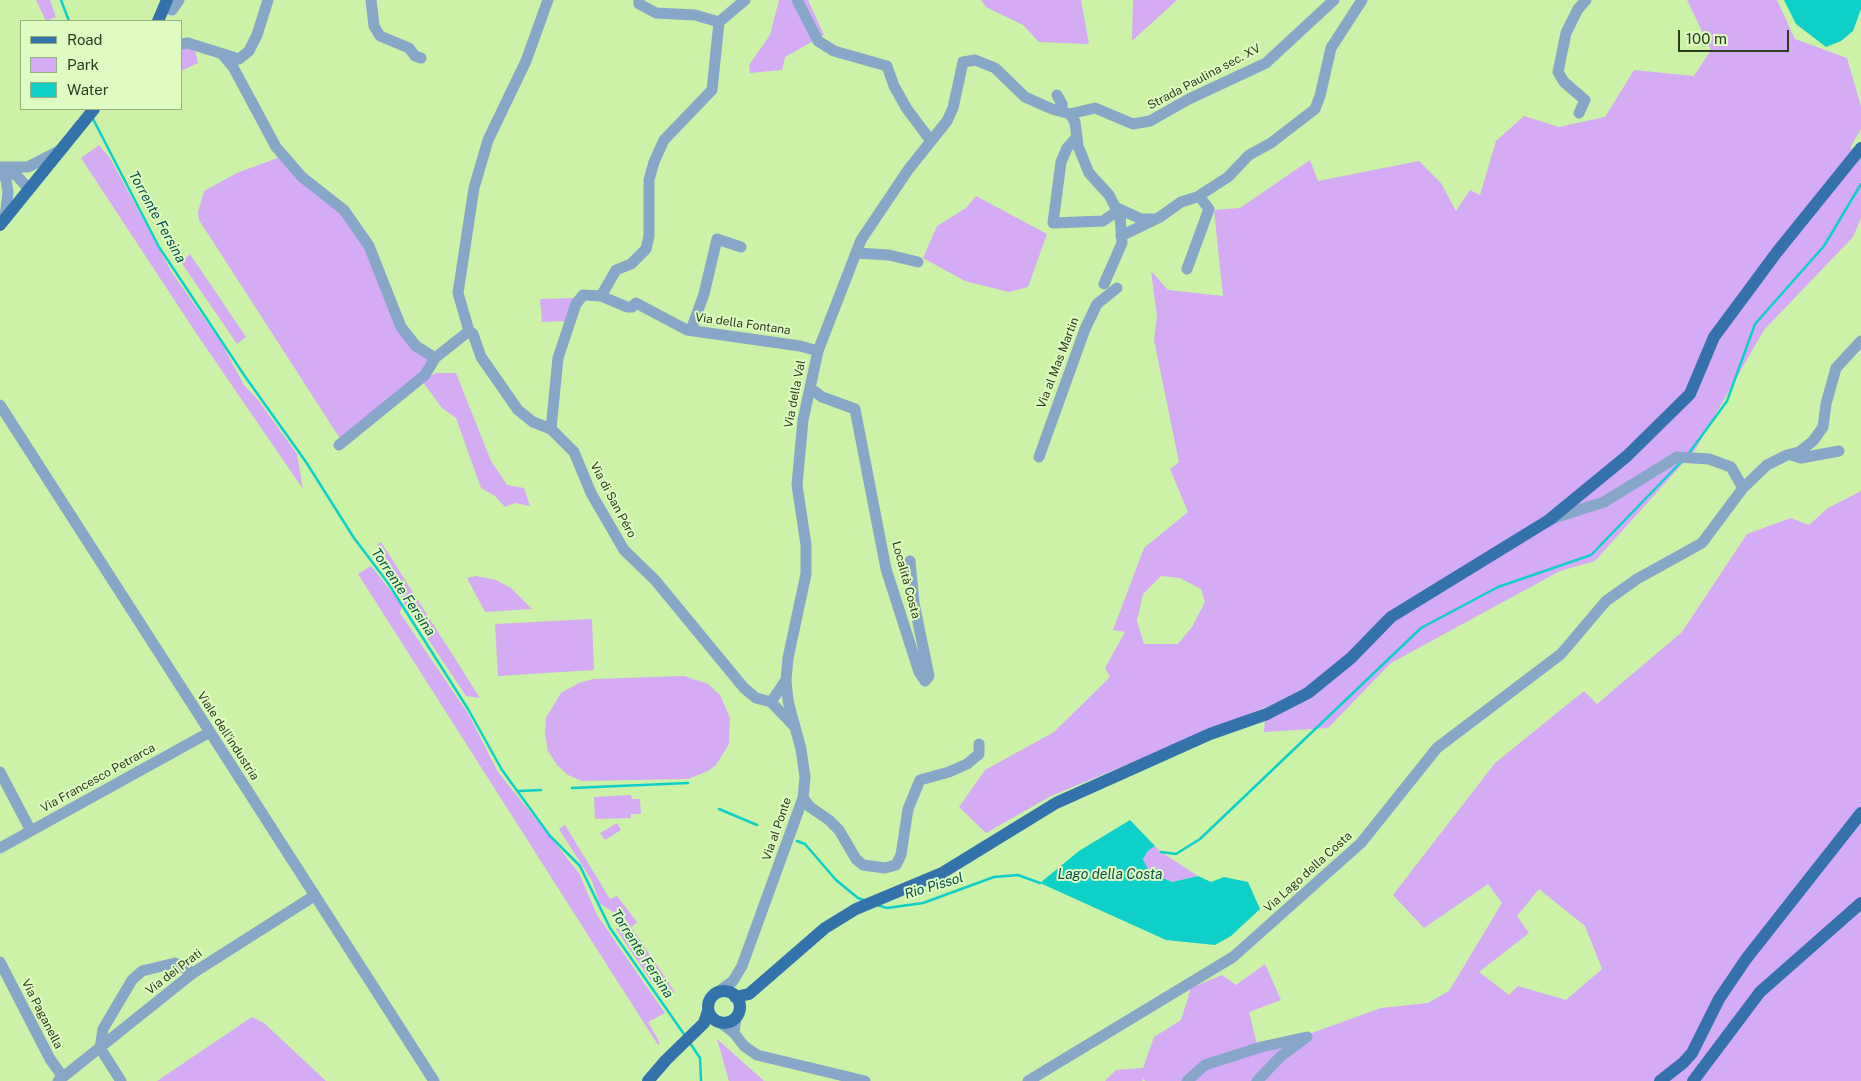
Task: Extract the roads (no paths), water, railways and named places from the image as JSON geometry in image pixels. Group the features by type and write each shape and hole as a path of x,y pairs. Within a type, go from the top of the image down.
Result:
{"main road":[{"path":"158,20 166,4"},
{"path":"2,221 93,110"},
{"path":"712,1019 709,1001 718,992 734,996 745,996 825,928 856,909 942,873 1056,803 1210,734 1267,714 1308,693 1351,658 1390,617 1549,520 1626,456 1690,394 1714,337 1777,252 1861,148"},
{"path":"1660,1081 1683,1063 1692,1053 1719,999 1746,959 1861,813"},
{"path":"1693,1081 1760,992 1861,903"},
{"path":"712,1019 729,1022 738,1014 759,985"},
{"path":"734,996 738,1014"},
{"path":"648,1081 666,1060 712,1019"}],"street":[{"path":"166,4 172,10 179,0"},
{"path":"182,44 188,42 239,59 249,51 257,35 268,0"},
{"path":"371,0 374,26 380,36 409,48 415,56 421,58"},
{"path":"548,0 526,61 488,140 474,188 458,293 468,331 473,334 481,357 518,410 533,422 551,428"},
{"path":"639,0 639,4 656,13 695,15 719,22"},
{"path":"602,296 616,270 631,264 646,248 649,236 649,180 654,162 664,140 712,90 719,22 745,0"},
{"path":"797,0 818,41 834,51 887,66 894,86 930,140 947,121 953,108 963,62 975,60 995,68 1025,97 1052,109 1066,112"},
{"name":"Strada Paulina sec. XV","path":"1066,112 1095,108 1133,124 1150,121 1189,99 1266,63 1334,0"},
{"path":"1121,236 1160,217 1181,202 1199,196 1228,177 1249,155 1270,143 1315,109 1332,48 1362,0"},
{"path":"1579,113 1585,100 1564,82 1558,72 1566,33 1578,9 1586,0"},
{"path":"222,54 233,67 276,147 302,177 344,210 369,246 401,327 416,346 434,358"},
{"path":"1057,95 1077,130 1076,138 1089,173 1108,195 1120,216 1120,251 1104,284"},
{"path":"1076,138 1067,148 1061,162 1053,223 1103,221 1116,210"},
{"name":"Via della Val","path":"786,680 788,658 806,574 806,545 797,485 803,420 818,351 861,240 930,140"},
{"path":"0,167 28,167 64,146"},
{"path":"0,167 16,176 28,188"},
{"path":"0,167 6,180 8,192 2,221"},
{"path":"1187,269 1208,216 1208,205 1199,196"},
{"path":"1116,210 1142,218 1153,219"},
{"path":"691,330 704,294 717,239 741,247"},
{"path":"856,253 889,255 918,262"},
{"name":"Via al Mas Martin","path":"1039,457 1085,329 1097,304 1117,288"},
{"name":"Via della Fontana","path":"551,428 558,358 576,304 584,296 602,296 626,307 632,307 636,304 691,330 800,346 818,351"},
{"path":"339,445 424,375 434,358 468,331"},
{"name":"Via Lago della Costa","path":"1028,1081 1233,957 1361,843 1437,748 1561,654 1606,601 1636,579 1702,543 1743,488 1767,465 1787,454 1799,452 1813,442 1823,427 1826,404 1836,368 1861,340"},
{"name":"Località Costa","path":"810,388 822,397 855,408 886,569 919,672 925,681 929,676 914,603 910,561"},
{"name":"Viale dell'industria","path":"0,405 434,1081"},
{"name":"Via di San Péro","path":"551,428 574,452 591,493 624,550 655,580 744,688 756,698 773,705"},
{"path":"1787,454 1801,458 1839,451"},
{"path":"1549,520 1604,502 1659,467 1685,458 1709,459 1731,467 1743,488"},
{"path":"773,705 786,680"},
{"name":"Via al Ponte","path":"718,992 733,981 742,966 803,798 805,777 801,749 788,701 786,680"},
{"path":"773,705 788,701"},
{"path":"773,705 795,727"},
{"name":"Via Francesco Petrarca","path":"0,848 210,732"},
{"path":"803,798 839,830 856,859 863,865 885,868 896,866 902,855 908,809 920,780 949,772 966,764 979,754 979,744"},
{"path":"0,772 31,831"},
{"name":"Via dei Prati","path":"61,1079 193,973 314,896"},
{"name":"Via Paganella","path":"0,962 61,1079"},
{"path":"121,1081 100,1048 103,1029 132,980 142,971 175,963 193,973"},
{"name":"Via al Ponte","path":"733,981 734,996"},
{"path":"734,1033 738,1014"},
{"path":"712,1019 734,1033 744,1046 758,1055 865,1081"},
{"path":"1187,1081 1205,1065 1261,1047 1307,1037 1281,1056 1258,1081"}],"water":[{"path":"1784,0 1861,0 1861,9 1853,31 1841,41 1826,47 1796,24"},
{"name":"Lago della Costa","path":"1130,820 1155,846 1148,851 1143,859 1149,872 1172,882 1198,876 1211,882 1224,877 1248,882 1260,909 1231,936 1215,945 1166,940 1040,883 1079,851"}],"waterway":[{"name":"Torrente Fersina","path":"61,0 69,20"},
{"name":"Torrente Fersina","path":"92,117 159,247 244,375 306,462 354,538 388,583 468,709 502,770 550,836 580,866 610,928 686,1037"},
{"path":"1689,453 1727,401 1755,324 1824,246 1861,184"},
{"path":"1161,852 1176,854 1200,839 1421,628 1498,587 1591,555 1682,461"},
{"name":"Rio Pissol","path":"572,788 688,783"},
{"name":"Rio Pissol","path":"519,791 541,790"},
{"name":"Rio Pissol","path":"719,809 757,825"},
{"name":"Rio Pissol","path":"797,841 805,844 836,880 858,898 864,900"},
{"name":"Rio Pissol","path":"877,905 887,908 923,903 994,877 1018,875 1040,883"},
{"name":"Torrente Fersina","path":"690,1043 700,1058 701,1081"}]}
